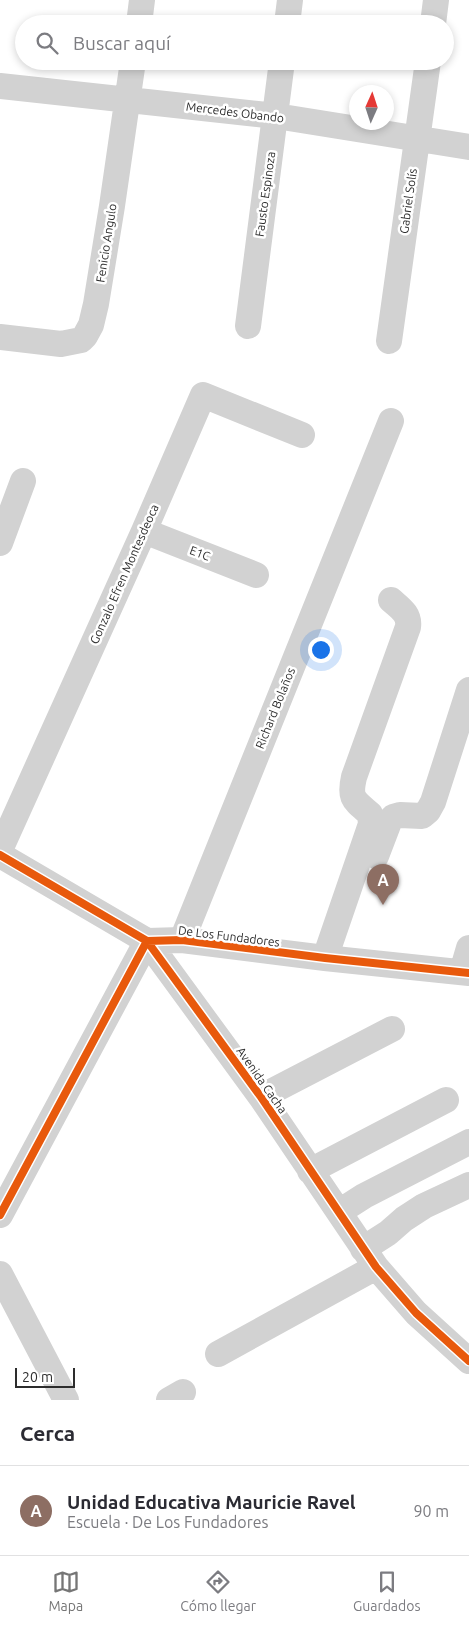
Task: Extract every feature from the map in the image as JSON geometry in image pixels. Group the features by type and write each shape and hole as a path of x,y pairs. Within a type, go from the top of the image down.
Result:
{"street":[{"path":"140,15 142,0"},
{"path":"288,15 290,0"},
{"path":"434,15 436,0"},
{"name":"Fenicio Angulo","path":"0,337 62,344 74,343 86,336 91,326 132,70"},
{"name":"Fausto Espinoza","path":"248,326 281,70"},
{"name":"Gabriel Solís","path":"388,341 427,70"},
{"name":"Mercedes Obando","path":"0,86 276,116 469,147"},
{"name":"Gonzalo Efren Montesdeoca","path":"0,850 144,531 203,395 302,435"},
{"name":"Richard Bolaños","path":"182,940 391,421"},
{"path":"0,543 23,481"},
{"name":"E1C","path":"144,531 256,575"},
{"path":"331,959 371,824 370,814 352,795 351,790 354,777 408,627 409,621 406,614 391,600"},
{"path":"331,959 389,822 393,817 400,815 422,816 434,802 469,690"},
{"name":"Avenida Cacha","path":"0,855 148,941 261,1097 369,1258 416,1313 469,1361"},
{"name":"De Los Fundadores","path":"148,941 182,940 331,959 467,964"},
{"path":"0,1215 148,941"},
{"path":"261,1097 392,1029"},
{"path":"310,1170 446,1100"},
{"path":"339,1212 364,1196 469,1142"},
{"path":"218,1354 369,1258 388,1233 404,1219 424,1206 469,1185"},
{"path":"0,1274 66,1400"}],"cycle path":[{"path":"0,855 147,941 261,1097 376,1267 416,1313 469,1361"},
{"path":"0,1215 147,941 182,940 325,958 469,973"}],"place":[{"name":"Unidad Educativa Mauricie Ravel","path":"383,905"}]}
